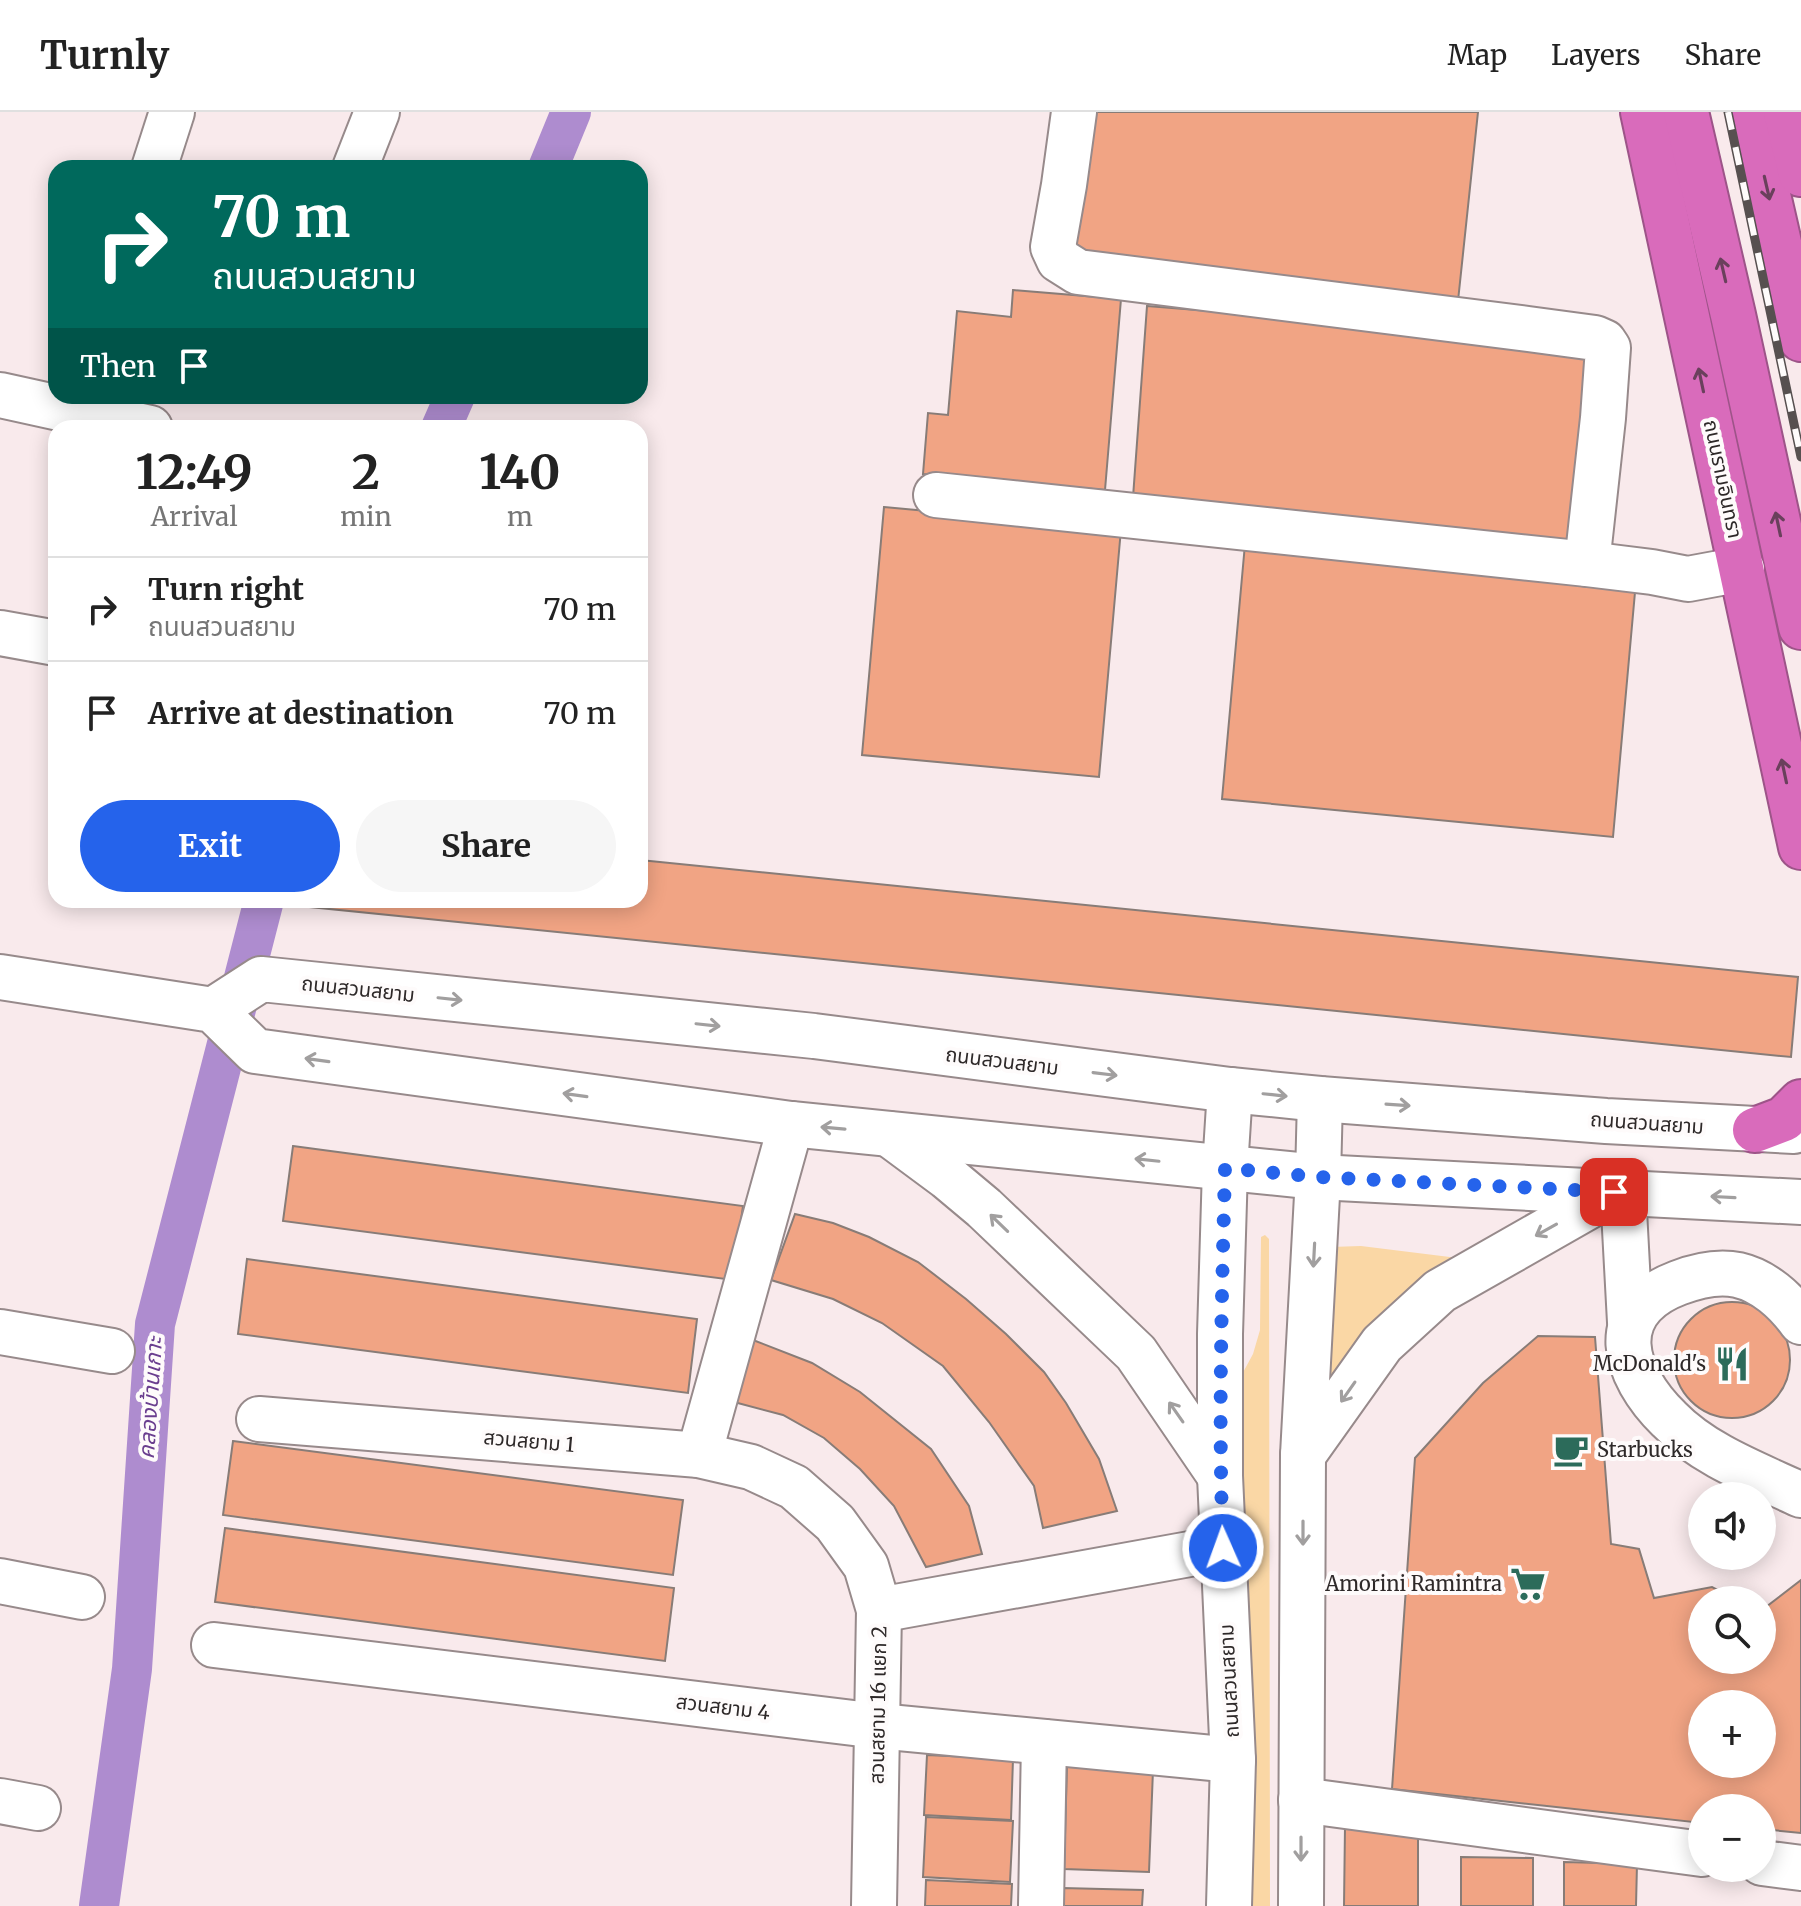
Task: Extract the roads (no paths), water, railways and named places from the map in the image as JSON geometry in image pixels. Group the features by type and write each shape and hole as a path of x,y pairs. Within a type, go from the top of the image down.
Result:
{"highway":[{"name":"ถนนรามอินทรา","path":"1643,112 1742,569 1787,718 1801,847"},
{"path":"1686,112 1801,627"},
{"path":"1749,112 1801,339"},
{"path":"1786,112 1801,174"},
{"path":"1755,1130 1784,1119 1801,1102"}],"street":[{"path":"157,160 172,112"},
{"path":"358,160 377,112"},
{"path":"1074,112 1053,247 1059,260 1078,272 1528,329 1595,338 1604,342 1608,348 1607,362 1587,564"},
{"path":"0,395 114,420"},
{"path":"936,495 1587,564 1688,579 1742,569"},
{"path":"0,633 48,642"},
{"path":"0,977 215,1010 255,1051 791,1124 1318,1177 1801,1202"},
{"name":"ถนนสวนสยาม","path":"215,1010 261,979 814,1036 1320,1099 1606,1121 1801,1131"},
{"name":"ถนนสวนสยาม","path":"1229,1906 1233,1760 1220,1476 1220,1334 1230,1090"},
{"path":"1301,1906 1303,1455 1320,1099"},
{"path":"699,1455 791,1124"},
{"path":"889,1134 984,1208 1136,1353 1220,1476"},
{"path":"1618,1192 1630,1322 1629,1348 1647,1393 1669,1420 1703,1446 1801,1495"},
{"path":"1303,1455 1382,1344 1440,1291 1618,1192"},
{"path":"1630,1322 1639,1309 1662,1289 1690,1278 1715,1274 1738,1275 1767,1288 1801,1322"},
{"path":"0,1332 112,1351"},
{"name":"สวนสยาม 1","path":"259,1419 699,1455 751,1467 794,1487"},
{"name":"สวนสยาม 16 แยก 2","path":"794,1487 835,1523 866,1566 879,1610 874,1906"},
{"path":"879,1610 1223,1548"},
{"path":"0,1581 82,1597"},
{"name":"สวนสยาม 4","path":"214,1645 878,1726 1233,1760"},
{"path":"1041,1906 1044,1742"},
{"path":"1301,1800 1688,1852"},
{"path":"1776,1865 1801,1868"}],"waterway":[{"name":"คลองบ้านเกาะ","path":"551,160 571,112"},
{"name":"คลองบ้านเกาะ","path":"444,420 452,404"},
{"name":"คลองบ้านเกาะ","path":"99,1906 132,1669 155,1324 262,908"}],"railway":[{"path":"1728,112 1801,457"}],"place":[{"name":"McDonald's","path":"1732,1364"},
{"name":"Starbucks","path":"1571,1450"},
{"name":"Amorini Ramintra","path":"1528,1584"}]}
